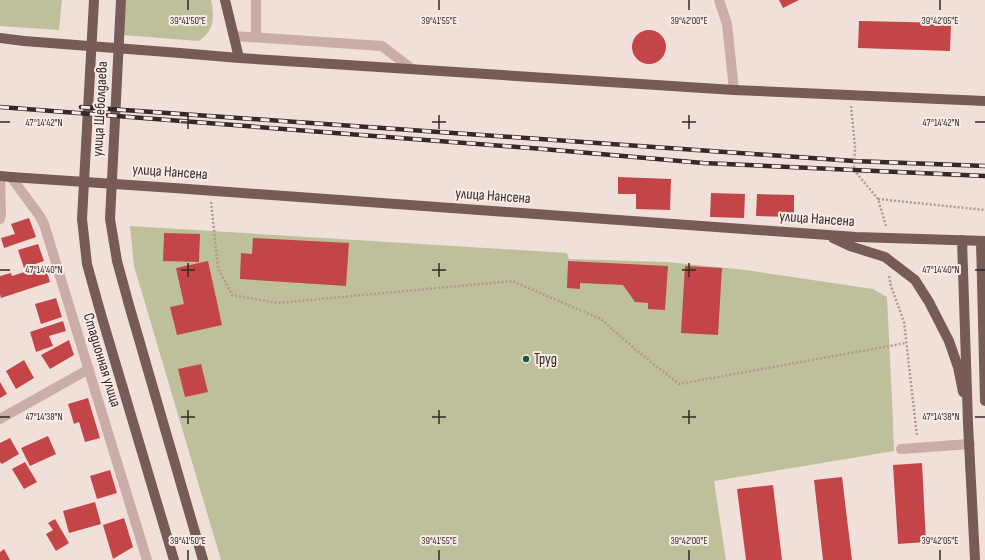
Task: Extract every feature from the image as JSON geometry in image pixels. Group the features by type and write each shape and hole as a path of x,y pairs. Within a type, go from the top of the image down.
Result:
{"main road":[{"name":"улица Шеболдаева","path":"82,219 94,0"},
{"name":"улица Шеболдаева","path":"120,0 110,219 117,261 203,560"},
{"path":"225,0 239,58"},
{"path":"0,38 239,58 734,90 985,102"},
{"name":"улица Нансена","path":"4,176 828,235 983,241"},
{"name":"Стадионная улица","path":"82,219 88,264 100,312 174,560"},
{"path":"828,235 850,246 885,257 915,280 929,302 949,341 958,367 968,423"},
{"path":"962,240 968,423 975,560"},
{"path":"983,241 985,401"}],"street":[{"path":"256,0 256,37"},
{"path":"719,0 727,24 734,90"},
{"path":"234,36 382,46 412,69"},
{"path":"0,219 4,176"},
{"name":"Стадионная улица","path":"4,176 39,215 44,224 147,560"},
{"path":"0,419 89,369"},
{"path":"901,449 970,444"}],"path":[{"path":"850,96 855,147 854,170 878,199 886,225 885,238"},
{"path":"209,190 218,268 232,295 278,303 512,281 601,319 637,351 679,384 906,343"},
{"path":"878,199 985,210"},
{"path":"885,257 891,286 904,322 918,448"}],"green space":[{"path":"0,0 62,0 59,30 0,26"},
{"path":"124,0 211,0 213,12 212,23 208,33 199,41 122,35"},
{"name":"Труд","path":"130,226 567,253 569,259 667,262 746,270 873,289 887,297 894,451 714,481 726,560 221,560 134,266"}],"building":[{"path":"779,0 799,0 783,8"},
{"path":"859,21 951,23 950,51 858,48"},
{"path":"649,30 661,35 666,47 661,59 649,64 637,59 632,47 637,35"},
{"path":"618,177 671,179 670,210 636,209 636,194 618,194"},
{"path":"711,193 745,194 744,218 710,217"},
{"path":"757,194 794,195 794,217 756,216"},
{"path":"29,218 36,237 4,248 1,238 15,234 11,224"},
{"path":"164,233 200,234 199,262 163,261"},
{"path":"253,238 349,243 346,286 240,279 241,253 252,254"},
{"path":"38,244 44,261 24,268 18,250"},
{"path":"208,261 222,325 177,335 170,307 184,304 176,268"},
{"path":"568,261 668,266 665,310 648,309 648,303 635,302 623,285 580,283 580,289 567,288"},
{"path":"45,265 50,282 1,298 0,276 11,273 12,276"},
{"path":"685,266 722,268 718,335 681,333"},
{"path":"56,298 62,317 41,324 35,304"},
{"path":"63,321 66,331 49,336 53,346 36,352 30,332"},
{"path":"69,340 74,355 50,369 41,355"},
{"path":"24,360 34,378 16,389 6,371"},
{"path":"201,364 208,392 185,397 178,369"},
{"path":"0,382 7,394 0,398"},
{"path":"88,398 100,438 85,442 79,422 74,424 68,404"},
{"path":"48,436 56,454 30,466 21,448"},
{"path":"10,438 19,454 2,464 0,462 0,443"},
{"path":"25,462 37,482 24,489 12,469"},
{"path":"922,463 926,542 898,544 893,465"},
{"path":"110,470 117,493 97,499 90,476"},
{"path":"842,477 852,560 823,560 814,480"},
{"path":"773,485 782,560 746,560 737,489"},
{"path":"95,502 101,524 69,533 63,511"},
{"path":"124,518 133,547 113,559 103,525"},
{"path":"55,519 69,543 56,551 46,534 53,530 48,523"},
{"path":"4,549 10,560 0,560 0,552"}],"railway":[{"path":"0,107 543,149 703,163 985,176"},
{"path":"81,107 854,161 985,166"}],"place":[{"name":"Труд","path":"526,359"}]}
